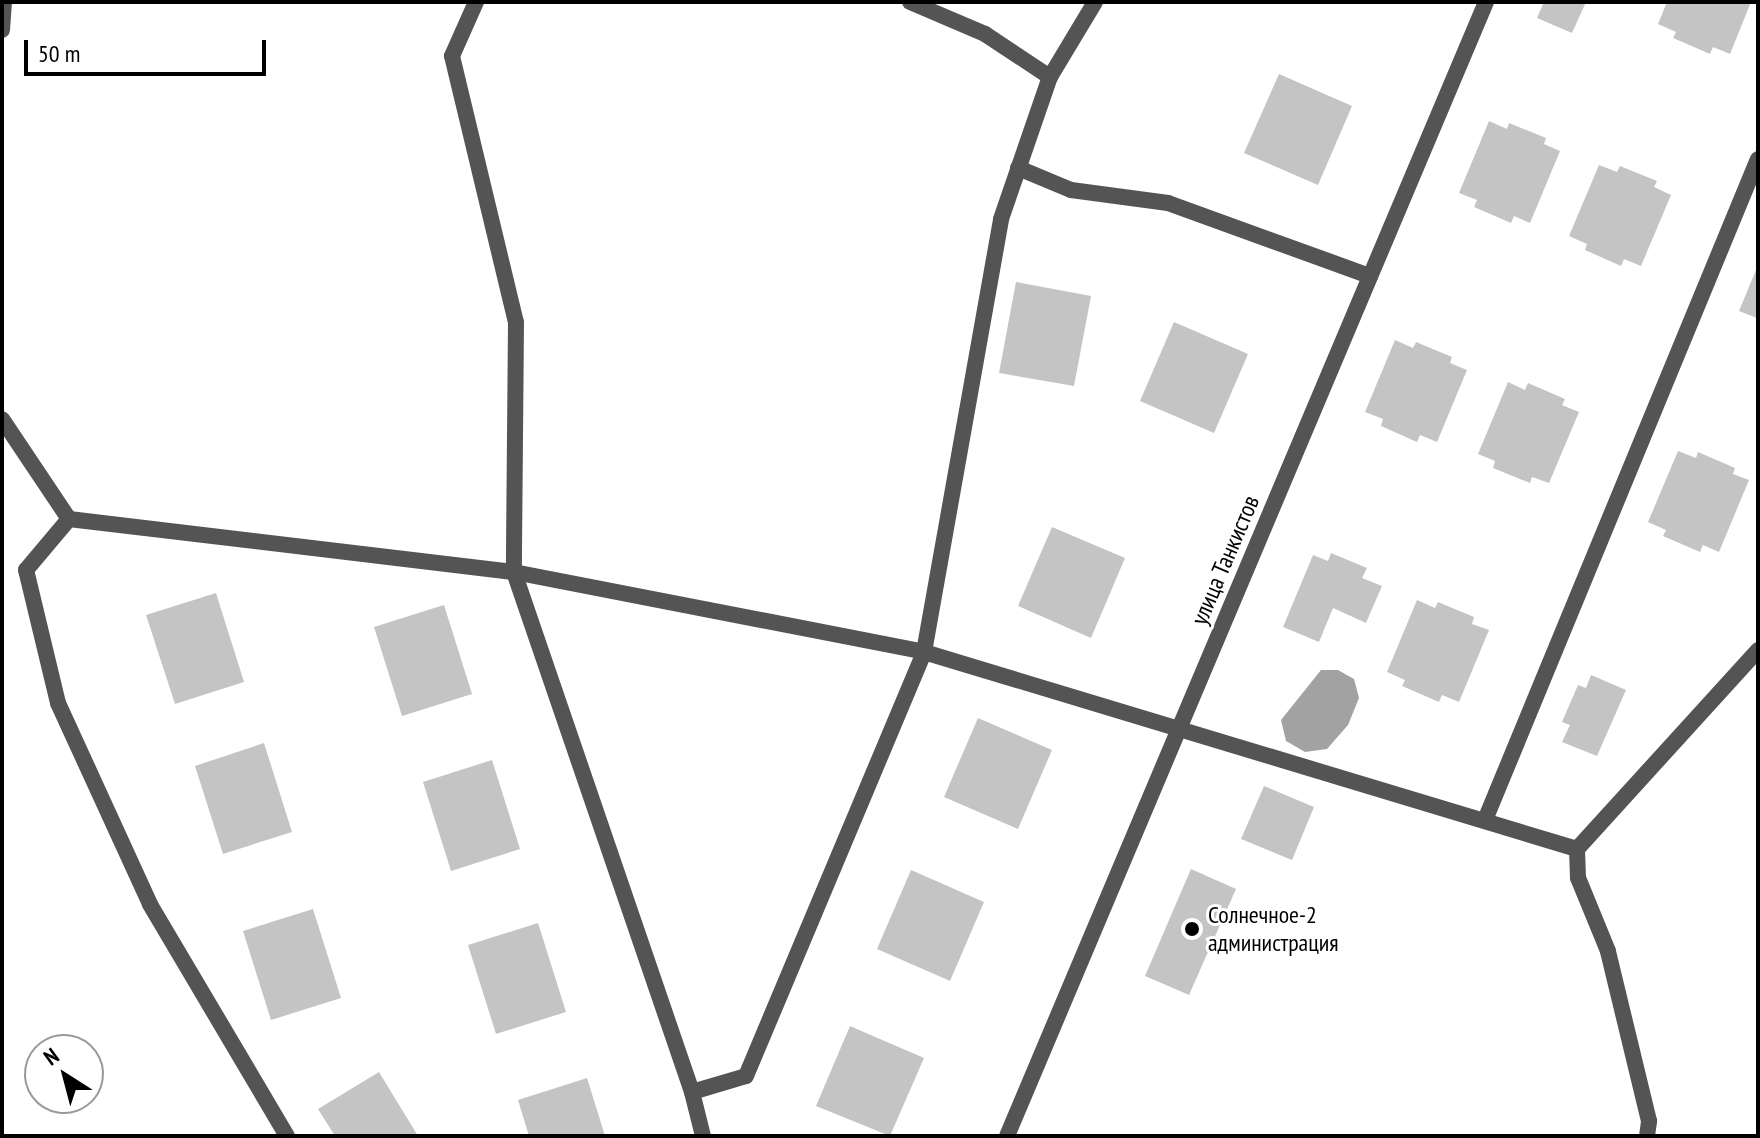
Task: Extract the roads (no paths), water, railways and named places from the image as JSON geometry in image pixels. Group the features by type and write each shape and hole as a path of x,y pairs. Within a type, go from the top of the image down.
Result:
{"street":[{"path":"2,30 4,2"},
{"path":"476,2 452,56 516,322 514,572 692,1092 703,1136"},
{"path":"910,2 985,34 1050,77"},
{"path":"692,1092 746,1076 924,652 975,348 1001,219 1050,77 1095,2"},
{"name":"улица Танкистов","path":"1007,1136 1486,2"},
{"path":"1485,820 1758,159"},
{"path":"1018,168 1071,190 1168,203 1370,276"},
{"path":"2,419 69,519 514,572 924,652 1181,725 1577,849"},
{"path":"69,519 26,570 58,703 150,904 287,1136"},
{"path":"1647,1136 1649,1121 1608,951 1578,878 1577,849 1758,650"}],"place":[{"name":"Солнечное-2 администрация","path":"1192,929"}]}
